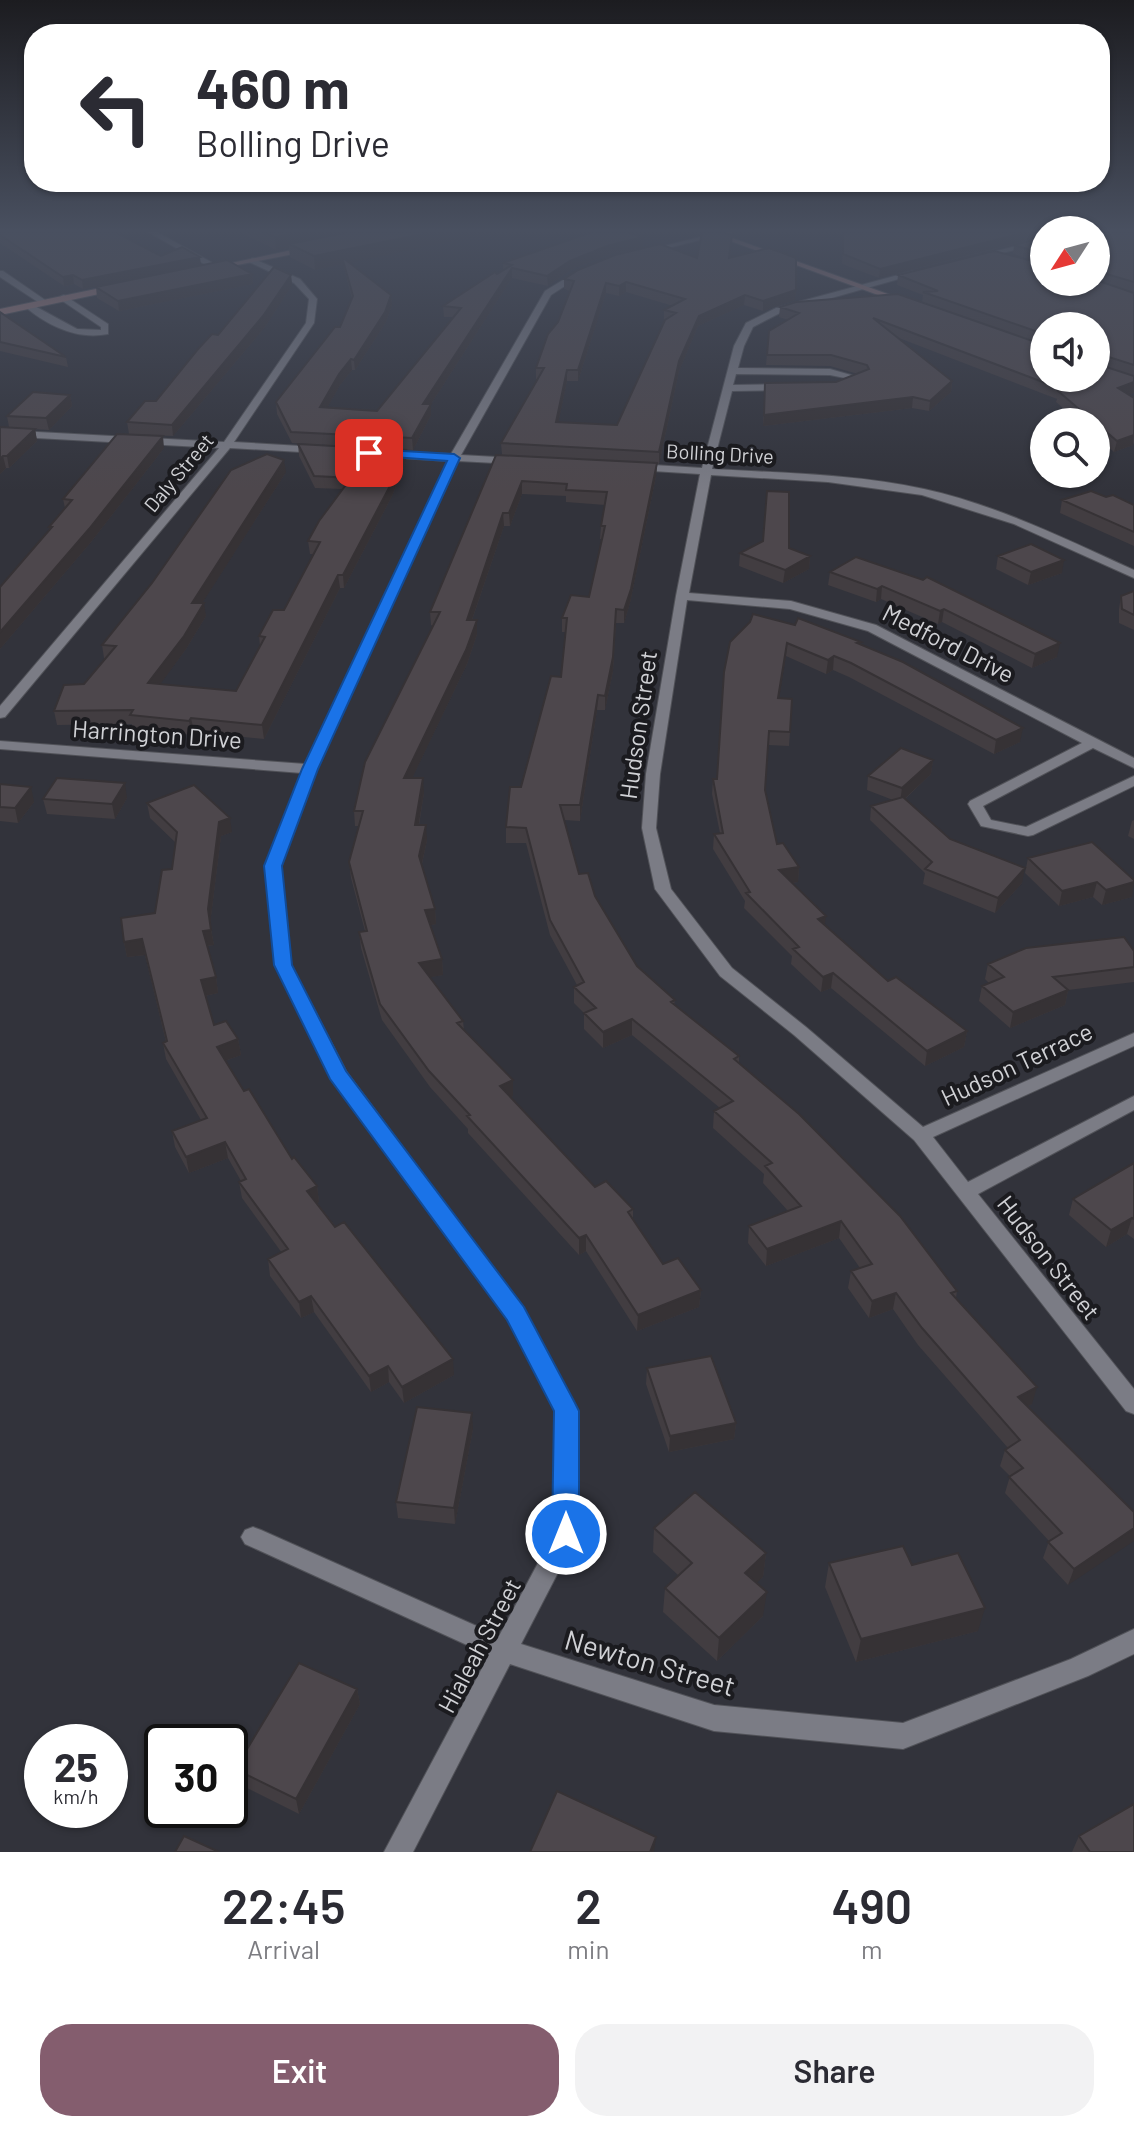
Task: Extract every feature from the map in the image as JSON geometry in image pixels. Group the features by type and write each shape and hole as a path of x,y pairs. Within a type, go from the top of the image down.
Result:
{"street":[{"path":"48,318 68,331 93,335 105,332 105,326 94,318"},
{"name":"Daly Street","path":"0,714 227,445 311,318"},
{"name":"Hialeah Street","path":"398,1852 566,1534 566,1411 516,1314 338,1074 283,965 273,866 310,769 454,458 534,318"},
{"name":"Hudson Street","path":"762,318 749,325 739,346 706,471 682,596 653,774 649,828 663,889 726,972 921,1135 1134,1405"},
{"path":"732,371 830,372 860,379 835,387"},
{"path":"728,388 804,387"},
{"path":"0,433 333,451"},
{"path":"378,454 533,462"},
{"name":"Bolling Drive","path":"627,467 828,479 923,492 1018,522 1134,574"},
{"name":"Medford Drive","path":"682,596 791,605 872,628 1134,764"},
{"path":"1092,743 975,804 986,823 1028,832 1134,780"},
{"name":"Harrington Drive","path":"0,745 310,769"},
{"name":"Hudson Terrace","path":"921,1135 1134,1039"},
{"path":"967,1191 1134,1102"},
{"name":"Newton Street","path":"253,1537 504,1650 714,1718 903,1736 1079,1668 1134,1641"}],"building":[{"path":"0,318 9,318 66,357 0,342"},
{"path":"232,318 261,318 172,425 127,422 145,401 156,401 212,334 218,335"},
{"path":"344,318 381,318 354,360 351,359 339,374 320,407 377,411 452,318 479,318 423,404 431,404 412,438 291,432 276,402 335,327 340,327"},
{"path":"559,318 595,318 578,370 567,370 556,422 617,425 665,320 698,318 679,361 659,452 501,443 544,368 536,368 548,334"},
{"path":"790,318 874,318 952,381 930,401 913,397 764,415 765,383 836,382 869,369 867,365 831,355 767,355 769,331"},
{"path":"874,318 968,318 1030,340 1030,377"},
{"path":"999,318 1030,318 1030,329"},
{"path":"1110,318 1134,318 1134,365 1110,357"},
{"path":"1110,368 1134,376 1134,382 1118,388 1134,398 1134,435 1117,441 1110,435 1110,408 1078,408 1059,392 1110,392"},
{"path":"33,392 70,395 46,418 7,416"},
{"path":"0,427 35,429 0,459"},
{"path":"117,434 163,436 89,529 0,632 0,587 52,527 49,527 72,500 63,499"},
{"path":"298,444 406,450 391,484 343,575 338,575 262,725 130,715 133,710 54,711 64,685 84,684 116,646 102,645 152,583 231,470 267,454 284,460 192,603 204,603 184,636 148,683 236,691 265,637 259,636 273,610 284,610 320,542 308,541 351,478 314,476"},
{"path":"496,455 657,463 631,589 624,610 616,609 613,657 605,696 598,695 580,805 560,805 579,874 588,873 595,896 637,966 675,1000 671,1002 739,1056 734,1059 799,1114 900,1216 957,1291 951,1293 1037,1387 1018,1397 1134,1512 1134,1528 1074,1569 1048,1542 1062,1533 1009,1477 1023,1468 1005,1450 1020,1440 922,1328 896,1293 872,1301 851,1271 872,1264 841,1221 767,1249 749,1226 801,1206 765,1166 772,1163 714,1111 733,1101 632,1019 603,1032 584,1013 596,1008 574,987 584,982 550,920 526,828 506,827 510,787 521,787 551,676 561,677 567,618 562,618 571,595 589,597 605,526 601,526 607,492 566,490 567,484 522,481 509,513 503,513 467,620 477,620 466,650 404,778 423,778 415,825 426,825 419,856 435,909 425,910 442,959 419,963 463,1021 457,1023 513,1080 500,1086 595,1187 606,1181 633,1209 628,1212 663,1264 678,1258 701,1290 638,1315 586,1235 579,1238 467,1116 470,1115 429,1071 380,1004 359,932 367,931 349,862 363,811 354,811 365,762 440,612 430,612"},
{"path":"767,491 789,492 789,548 810,556 785,570 740,553 763,541"},
{"path":"1091,491 1106,497 1113,495 1134,505 1134,532 1062,500"},
{"path":"1031,544 1064,560 1031,572 998,556"},
{"path":"856,557 923,580 927,577 1060,643 1035,654 944,609 940,611 882,586 877,589 830,572"},
{"path":"1134,591 1134,615 1122,609 1121,596"},
{"path":"753,614 795,625 798,618 861,642 857,643 903,662 1023,728 996,740 851,663 834,656 828,660 787,643 778,698 792,699 790,732 769,731 765,790 777,844 783,843 799,867 779,870 826,916 818,919 888,981 896,977 967,1031 927,1051 833,973 823,977 793,949 799,947 746,893 750,892 714,834 723,833 713,779 717,779 724,672 730,642 750,622"},
{"path":"901,748 933,760 902,788 868,776"},
{"path":"57,778 125,783 112,804 43,799"},
{"path":"0,784 31,787 15,808 0,807"},
{"path":"194,785 230,818 219,822 208,909 211,930 203,931 216,977 201,980 214,1025 226,1021 238,1039 217,1047 244,1091 249,1089 292,1159 294,1157 317,1186 307,1191 335,1227 344,1222 453,1359 402,1387 388,1366 369,1376 311,1296 299,1302 268,1259 288,1249 239,1182 246,1179 225,1142 186,1157 172,1131 207,1118 163,1043 167,1041 142,939 124,942 121,918 155,913 162,870 172,869 177,832 147,803"},
{"path":"903,797 950,839 1025,868 998,898 925,869 932,862 871,806"},
{"path":"1092,842 1134,882 1106,890 1097,882 1062,891 1028,858"},
{"path":"1124,937 1134,951 1134,967 1053,977 1068,990 1013,1012 982,986 1004,977 988,964 1026,948"},
{"path":"1134,1163 1134,1219 1111,1230 1073,1199"},
{"path":"711,1356 736,1423 670,1436 647,1368"},
{"path":"417,1407 472,1413 454,1508 396,1502"},
{"path":"695,1492 766,1553 745,1573 767,1592 719,1638 665,1588 692,1563 654,1528"},
{"path":"903,1546 912,1565 958,1553 985,1608 861,1639 829,1563"},
{"path":"299,1663 357,1689 296,1799 248,1775 248,1747"},
{"path":"557,1791 656,1837 650,1852 530,1852"},
{"path":"1134,1804 1134,1852 1090,1852 1079,1836"},
{"path":"184,1836 219,1852 175,1852"}],"route":[{"path":"369,453 454,458 310,769 273,866 283,965 338,1074 516,1314 566,1411 566,1534"}]}
